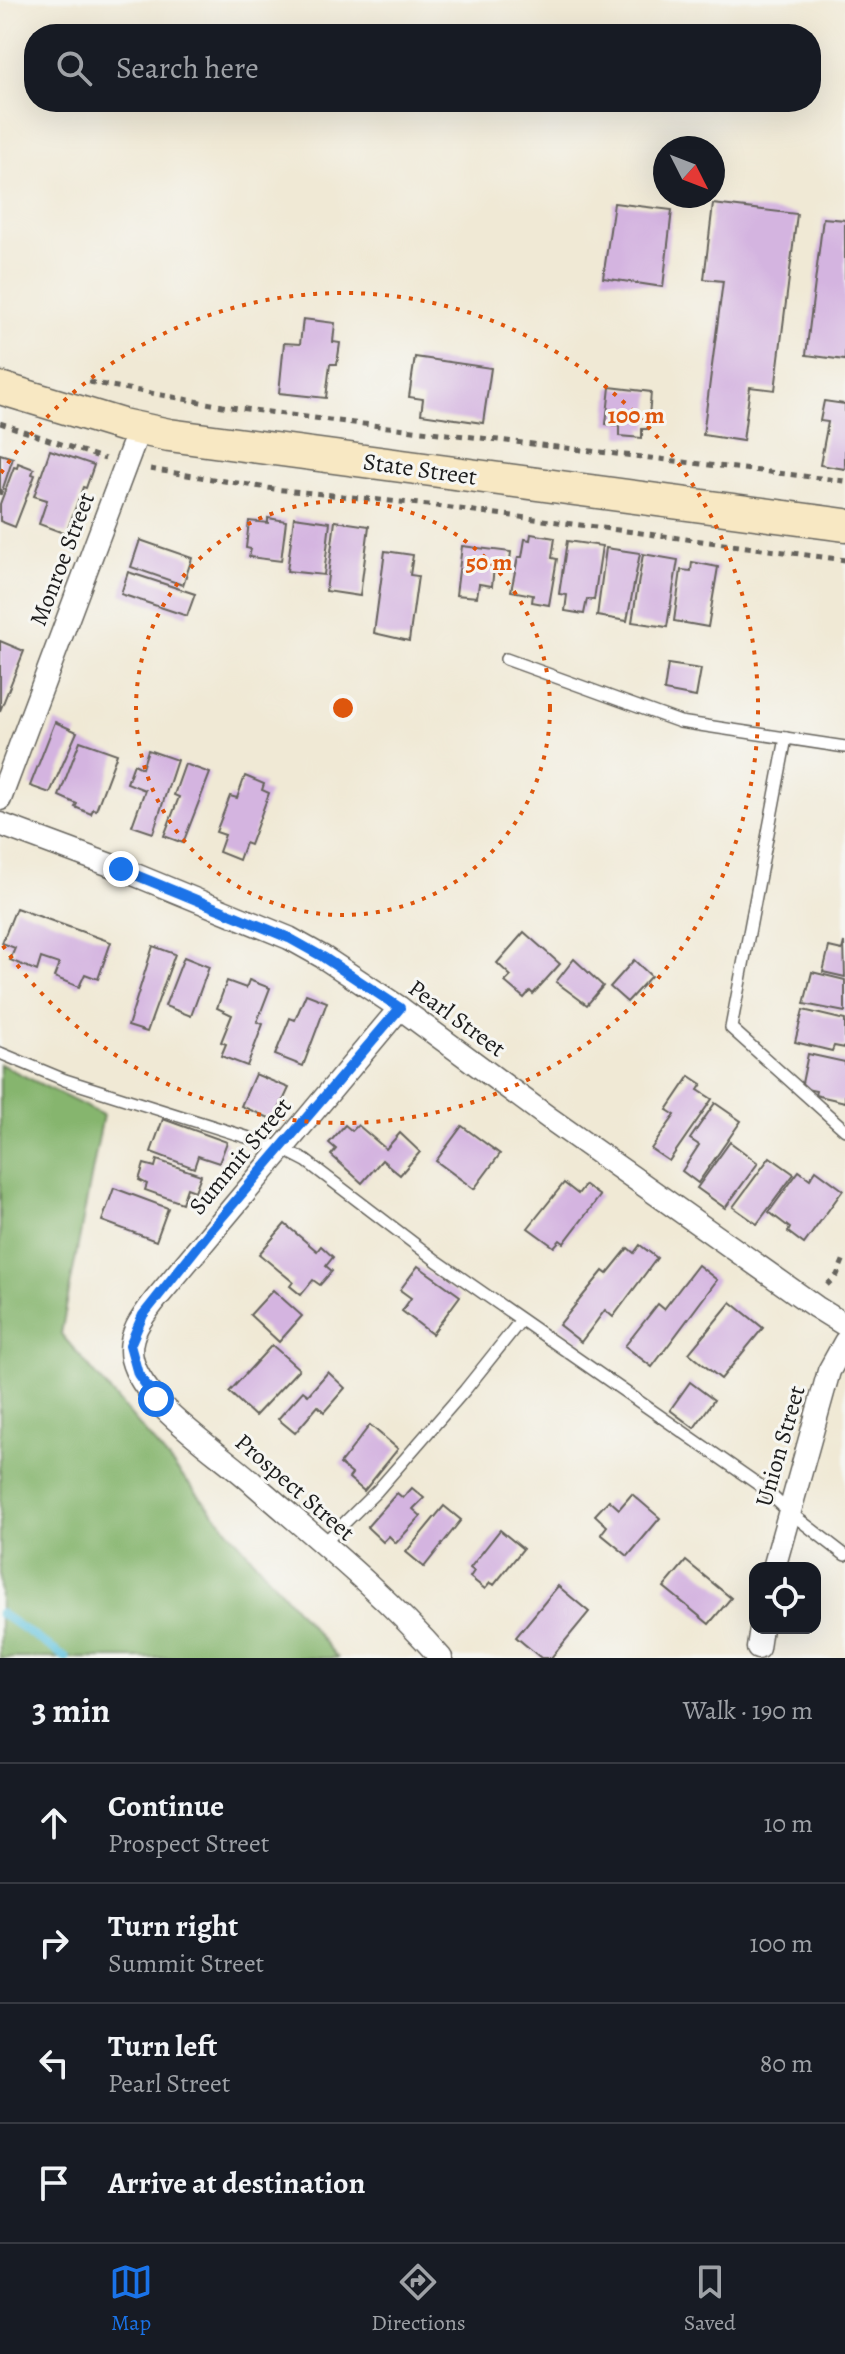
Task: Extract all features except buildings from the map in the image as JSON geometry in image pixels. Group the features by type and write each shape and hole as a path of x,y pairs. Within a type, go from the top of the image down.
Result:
{"main road":[{"name":"State Street","path":"0,388 139,429 194,439 845,525"}],"street":[{"name":"Monroe Street","path":"0,799 139,429"},
{"name":"Pearl Street","path":"0,824 121,869 289,938 323,957 400,1008 655,1194 845,1325"},
{"name":"Summit Street","path":"130,1345 143,1315 400,1008"},
{"name":"Union Street","path":"775,1562 829,1371 845,1342"},
{"name":"Prospect Street","path":"130,1345 138,1374 156,1399 192,1434 234,1466 323,1544 426,1640 441,1658"}],"lane":[{"path":"506,659 680,722 845,747"},
{"path":"786,738 731,1028 845,1130"},
{"path":"0,1053 65,1080 281,1148 306,1161 521,1320 762,1487 845,1555"},
{"path":"323,1544 377,1491 521,1320"}],"path":[{"path":"76,380 223,406 329,420 845,481"},
{"path":"0,423 97,457 168,473 845,560"},
{"path":"824,1288 837,1275 845,1256"}],"green space":[{"path":"0,1064 103,1115 61,1334 338,1658 0,1658"}],"waterway":[{"path":"0,1613 66,1658"}],"route":[{"path":"121,869 289,938 400,1008 210,1231 143,1315 130,1345 138,1374 156,1399"}]}
